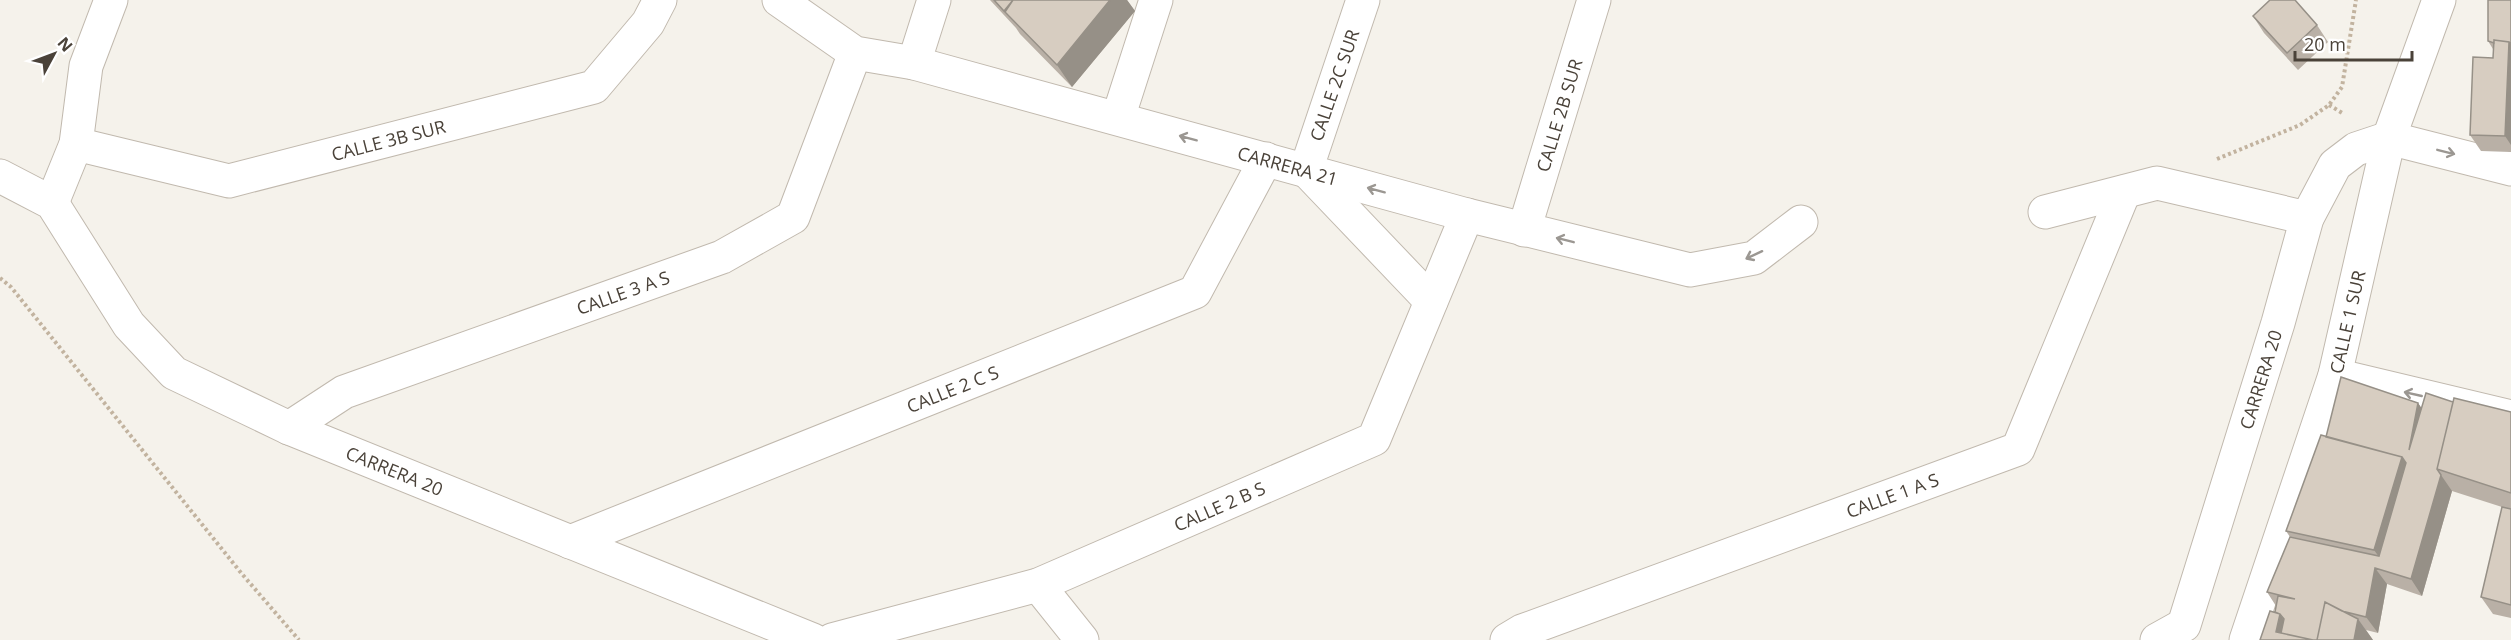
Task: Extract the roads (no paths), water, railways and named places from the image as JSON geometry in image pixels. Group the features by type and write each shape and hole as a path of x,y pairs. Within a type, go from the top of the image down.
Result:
{"street":[{"path":"0,176 52,203 76,144 86,66 112,0"},
{"name":"CALLE 3B SUR","path":"76,144 229,181 594,87 648,23 660,0"},
{"name":"CARRERA 21","path":"779,0 855,53 914,63 1467,215 1690,270 1754,258 1801,222"},
{"path":"914,63 934,0"},
{"path":"1118,118 1156,0"},
{"name":"CALLE 2C SUR","path":"1306,170 1363,0"},
{"name":"CALLE 2B SUR","path":"1524,230 1594,0"},
{"name":"CALLE 1 SUR","path":"2246,640 2335,375 2389,138 2439,0"},
{"name":"CALLE 3 A S","path":"289,428 344,392 722,257 793,217 855,53"},
{"path":"2389,138 2511,169"},
{"name":"CARRERA 20","path":"2157,640 2184,625 2278,323 2307,218 2335,165 2356,149 2389,138"},
{"name":"CALLE 2 C S","path":"570,542 1195,292 1266,159"},
{"path":"1306,170 1431,301"},
{"path":"2045,212 2157,183 2307,218"},
{"name":"CALLE 1 A S","path":"1507,640 1522,632 2018,449 2124,192"},
{"name":"CARRERA 20","path":"52,203 129,326 174,373 289,428 813,640"},
{"name":"CALLE 2 B S","path":"832,640 1038,585 1374,439 1467,215"},
{"path":"2335,375 2511,417"},
{"path":"1038,585 1082,640"}]}
